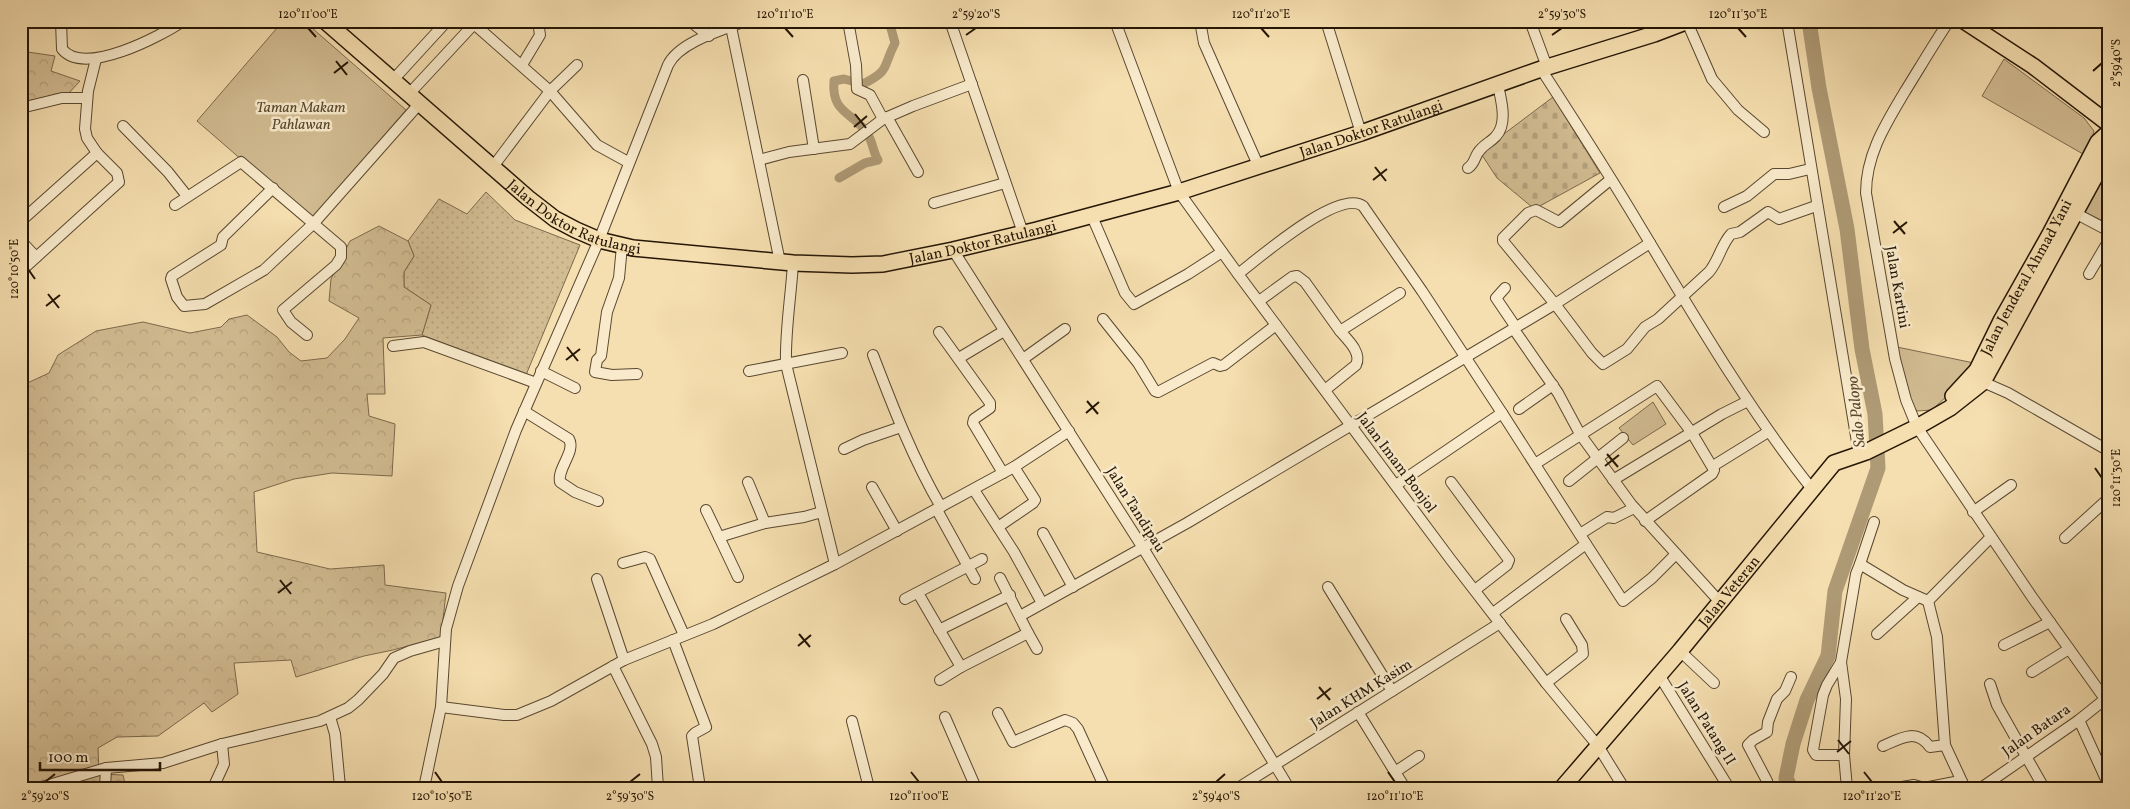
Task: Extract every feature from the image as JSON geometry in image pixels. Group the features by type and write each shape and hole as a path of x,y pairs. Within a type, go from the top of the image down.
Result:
{"highway":[{"name":"Jalan Doktor Ratulangi","path":"325,21 541,210 599,240 653,252 852,265 883,264 953,250 1179,192 1361,133 1652,28 1688,22"},
{"path":"1964,21 2033,66 2109,124"},
{"name":"Jalan Jenderal Ahmad Yani","path":"1933,417 1977,370 2007,324 2056,237 2098,142 2109,132"},
{"name":"Jalan Jenderal Ahmad Yani","path":"2056,237 2075,213 2109,150"},
{"name":"Jalan Jenderal Ahmad Yani","path":"1917,427 1963,399 1983,382 2007,324"},
{"name":"Jalan Veteran","path":"1562,788 1680,651 1719,601 1802,505 1812,489 1834,463 1863,453 1917,427"}],"street":[{"path":"61,21 61,43 65,53 72,57 86,60 96,59 142,44 183,21"},
{"path":"393,80 447,21"},
{"path":"522,64 540,35 538,21"},
{"path":"690,21 708,36"},
{"path":"424,788 441,707 448,620 458,586 524,411 599,240 628,162 671,59 682,48 731,24 746,21"},
{"path":"848,21 856,65 857,89 870,95 918,172"},
{"path":"950,21 1022,233"},
{"name":"Jalan Imam Bonjol","path":"1115,21 1179,192 1276,325 1546,684 1598,746 1624,788"},
{"path":"1200,21 1204,43 1258,165"},
{"path":"1326,21 1361,133"},
{"path":"1530,21 1544,68 1610,180 1768,432 1812,489"},
{"path":"1787,21 1816,206 1863,453"},
{"name":"Jalan Kartini","path":"1949,21 1927,54 1880,135 1870,159 1866,177 1866,193 1895,359 1906,400 1917,427 2050,622 2107,698"},
{"path":"1688,22 1712,78 1738,110 1764,132"},
{"path":"273,188 223,237 221,245 172,276 171,279 176,297 184,306 204,304 261,273 314,223 474,24 522,64 550,91 598,145 628,162"},
{"path":"731,24 759,160 786,262 791,300 785,335 786,364 836,564"},
{"path":"21,271 119,182 117,173 86,136 87,98 96,59"},
{"path":"492,168 550,91 577,65"},
{"path":"802,80 814,149"},
{"path":"759,160 850,144 885,118 972,84"},
{"path":"1468,168 1476,161 1480,150 1496,136 1501,127 1502,111 1498,85"},
{"path":"21,108 62,98 87,98"},
{"path":"124,126 168,172 187,196"},
{"path":"21,221 98,152"},
{"path":"175,205 241,162 341,247 342,251 336,265 283,310 291,322 307,334"},
{"path":"1724,206 1747,196 1774,174 1789,174 1810,170"},
{"path":"1610,180 1559,222 1536,210 1528,213 1502,238 1592,353 1603,364 1627,349 1645,328 1658,319 1713,267 1724,241 1731,234 1740,232 1768,212 1779,219 1816,206"},
{"path":"934,203 1005,183"},
{"path":"1238,274 1328,209 1344,203 1359,203 1422,291 1623,601 1652,578 1676,554"},
{"path":"2075,213 2109,231"},
{"path":"1091,214 1125,293 1134,304 1188,274 1222,252"},
{"path":"2089,274 2109,240"},
{"path":"21,241 36,257"},
{"path":"1020,616 1143,548 1465,358 1555,304 1650,243"},
{"path":"622,246 618,278 608,312 601,357 597,360 595,372 612,375 637,374"},
{"name":"Jalan Tandipau","path":"953,250 1143,548 1289,788"},
{"path":"1259,301 1292,277 1297,276 1305,282 1358,355 1356,365 1326,390"},
{"path":"1505,288 1496,296 1496,300 1553,385 1580,434 1634,508 1719,601"},
{"path":"1340,331 1400,293"},
{"path":"1102,319 1138,363 1155,391 1158,392 1213,363 1220,366 1224,365 1276,325"},
{"path":"1022,359 1065,329"},
{"path":"959,358 1004,331"},
{"path":"939,332 990,403 990,408 974,419 973,423 1003,473"},
{"path":"393,346 424,342 536,383"},
{"path":"749,371 842,353"},
{"path":"874,355 901,427 939,509 975,579"},
{"path":"541,371 575,388"},
{"path":"1983,382 2008,392 2109,451"},
{"path":"1518,409 1553,385"},
{"path":"1535,464 1655,386 1692,433 1714,470 1712,474 1645,521"},
{"path":"1613,480 1722,414 1748,401"},
{"path":"524,411 569,439 571,446 560,476 560,482 575,492 598,502"},
{"path":"1396,485 1502,413"},
{"path":"844,449 863,440 901,427"},
{"path":"441,707 517,715 551,702 624,660 713,624 836,564 974,490 1014,467 1069,431"},
{"path":"1713,466 1768,432"},
{"path":"1569,481 1623,438"},
{"path":"998,527 1035,500 1014,467"},
{"path":"748,482 765,523"},
{"path":"1451,482 1509,560 1508,565 1475,590"},
{"path":"1974,512 2011,485"},
{"path":"872,487 897,531"},
{"path":"974,490 1014,552 1042,603"},
{"path":"2065,538 2109,498"},
{"path":"1580,534 1607,517 1614,518 1634,508"},
{"path":"706,510 738,577"},
{"path":"719,537 765,523 804,518 822,512"},
{"path":"1848,788 1844,755 1846,699 1841,662 1856,574 1874,522"},
{"path":"1043,533 1073,587"},
{"path":"1877,634 1923,599 1991,537"},
{"path":"1493,613 1586,544"},
{"path":"623,563 645,557 650,559 684,635"},
{"path":"905,599 982,559"},
{"path":"1860,564 1923,599 1937,637 1945,745 1963,784 1924,788 1914,785 1896,788"},
{"path":"1000,578 1037,649"},
{"path":"597,579 624,660"},
{"path":"1328,587 1392,691"},
{"path":"918,593 960,667"},
{"path":"940,630 1010,595"},
{"path":"1546,684 1583,654 1582,645 1566,619"},
{"name":"Jalan KHM Kasim","path":"1238,788 1500,622"},
{"path":"2004,645 2050,622"},
{"path":"940,680 960,667 1028,633"},
{"path":"673,640 706,727 692,736 700,788"},
{"path":"39,788 106,768 163,763 222,744 330,717 348,708 366,693 394,658 410,651 445,641"},
{"path":"2032,672 2069,649"},
{"path":"1680,651 1714,683"},
{"path":"1841,662 1826,685 1813,750 1816,755 1820,756 1844,755"},
{"path":"613,666 652,744 656,757 658,788"},
{"name":"Jalan Patang II","path":"1659,674 1729,788"},
{"path":"1762,788 1767,781 1748,745 1767,732 1769,718 1777,699 1785,691 1790,677"},
{"path":"1990,684 1997,705 2044,788"},
{"name":"Jalan Batara","path":"1980,788 2079,720 2107,698"},
{"path":"1358,712 1405,788"},
{"path":"998,713 1013,742 1065,720 1073,723 1105,788"},
{"path":"945,716 976,788"},
{"path":"330,717 335,734 340,787"},
{"path":"2079,720 2109,786"},
{"path":"852,721 869,788"},
{"path":"1883,746 1907,735 1925,740 1930,747 1945,745"},
{"path":"213,788 224,764 222,744"},
{"path":"1395,772 1419,756"},
{"path":"105,788 106,768"}],"green space":[{"name":"Taman Makam Pahlawan","path":"283,21 304,21 406,110 311,220 197,121"},
{"path":"21,51 55,56 51,71 80,81 68,94 21,102"},
{"path":"2004,59 2084,118 2094,131 2092,139 2083,154 1982,96"},
{"path":"1553,97 1600,173 1538,207 1532,207 1497,178 1480,152"},
{"path":"2109,165 2109,224 2083,211"},
{"path":"486,192 515,220 580,245 526,375 422,335 431,305 404,287 404,272 414,256 408,241 439,199 467,214"},
{"path":"379,226 408,241 414,256 404,272 404,287 431,305 422,335 383,338 385,394 367,394 369,416 395,424 392,476 332,473 294,479 254,492 257,552 330,569 384,565 385,585 446,593 441,637 364,656 296,677 291,660 234,663 238,694 212,712 204,703 158,736 117,737 98,748 99,774 123,775 126,788 21,788 21,386 49,373 58,355 96,331 143,322 190,333 221,327 229,319 247,315 277,337 289,352 301,361 327,358 345,339 359,318 329,301 331,279 350,241"},
{"path":"1897,347 1974,363 1967,377 1932,410 1917,411 1909,400"},
{"path":"1653,402 1666,424 1633,445 1619,428"}],"waterway":[{"path":"839,178 865,163 878,160 863,127 845,112 836,101 834,81 844,79 863,84 878,75 885,68 895,43 889,21"},
{"name":"Salo Palopo","path":"1791,788 1786,778 1793,744 1807,700 1828,656 1835,591 1878,468 1875,414 1862,349 1847,229 1819,88 1809,21"}]}
